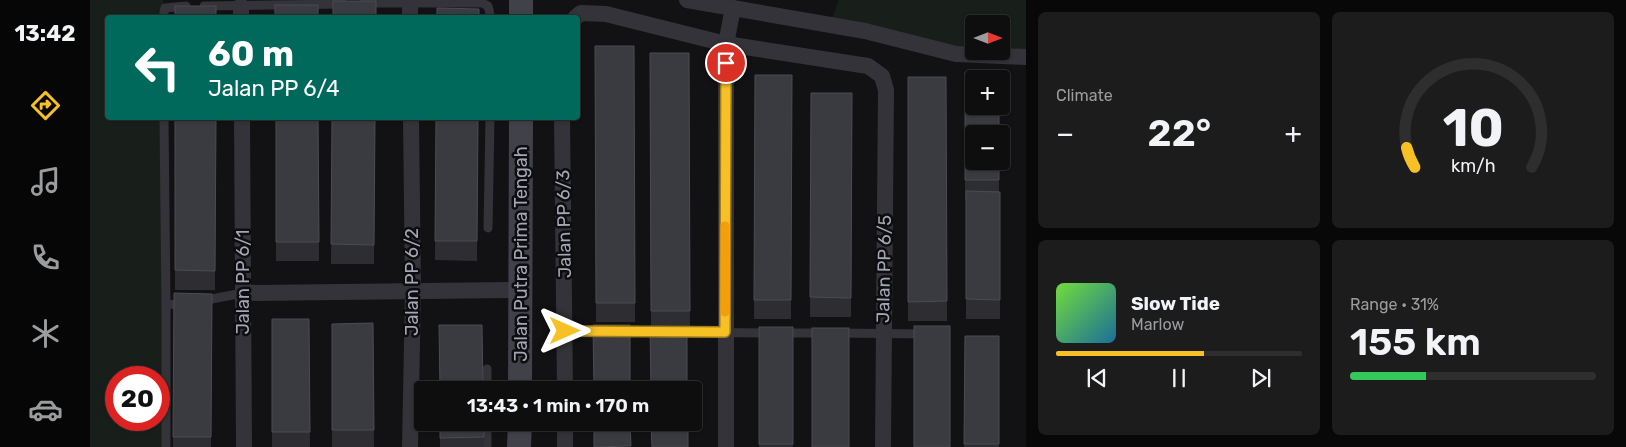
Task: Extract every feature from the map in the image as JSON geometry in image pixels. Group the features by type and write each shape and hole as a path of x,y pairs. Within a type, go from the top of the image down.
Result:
{"street":[{"path":"521,0 521,15"},
{"path":"687,0 865,31 956,54 1026,57"},
{"path":"726,447 726,44 733,8"},
{"path":"579,15 581,13 606,14 726,44"},
{"name":"Jalan PP 6/5","path":"726,44 868,66 882,76 886,90 882,447"},
{"name":"Jalan PP 6/1","path":"242,120 244,447"},
{"name":"Jalan PP 6/2","path":"410,447 413,291 411,120"},
{"name":"Jalan Putra Prima Tengah","path":"520,381 521,120"},
{"name":"Jalan PP 6/3","path":"562,120 565,381"},
{"path":"243,293 521,290"},
{"path":"519,447 520,431"},
{"path":"565,431 565,447"}],"lane":[{"path":"164,15 165,8 171,6 241,12 410,10 482,3 488,6 490,15"},
{"path":"164,120 166,447"},
{"path":"488,228 490,120"},
{"path":"166,305 218,299 243,293"},
{"path":"565,331 939,334"},
{"path":"487,369 487,381"},
{"path":"487,431 487,447"}],"shaded area":[{"path":"90,0 163,0 163,15 105,15 105,120 164,120 169,366 105,366 105,431 170,431 170,447 90,447"},
{"path":"839,0 1026,0 1026,50 1010,51 1010,15 965,15 965,49 831,21"}],"building":[{"path":"333,1 376,1 376,15 333,15"},
{"path":"275,5 318,5 318,15 275,15"},
{"path":"175,6 216,6 216,15 175,15"},
{"path":"437,8 479,9 479,15 437,15"},
{"path":"595,46 634,46 635,303 596,303"},
{"path":"650,53 689,53 690,311 651,311"},
{"path":"755,75 792,75 791,300 754,300"},
{"path":"908,77 946,77 947,301 908,302"},
{"path":"811,93 852,93 851,298 810,297"},
{"path":"965,115 999,115 999,125 965,125"},
{"path":"175,120 216,120 215,271 175,270"},
{"path":"276,120 318,120 319,242 276,242"},
{"path":"332,120 375,120 374,245 331,244"},
{"path":"436,120 478,120 477,241 435,241"},
{"path":"965,170 999,170 999,180 965,180"},
{"path":"966,191 1000,192 1000,300 966,299"},
{"path":"174,293 212,294 211,437 173,437"},
{"path":"272,319 309,319 310,432 272,432"},
{"path":"373,323 374,430 332,430 332,324"},
{"path":"439,325 482,325 483,381 440,381"},
{"path":"593,325 630,325 630,381 594,381"},
{"path":"914,326 950,326 950,447 914,447"},
{"path":"650,327 687,327 687,381 651,381"},
{"path":"759,327 793,327 793,444 759,444"},
{"path":"812,328 849,328 849,447 812,447"},
{"path":"965,336 999,336 999,444 964,444"},
{"path":"440,431 484,431 484,437 440,438"},
{"path":"594,431 630,431 631,446 594,447"},
{"path":"651,431 688,431 688,447 652,447"}],"slow traffic":[{"path":"725,226 725,312"}],"route":[{"path":"565,331 725,332 726,63"}]}
